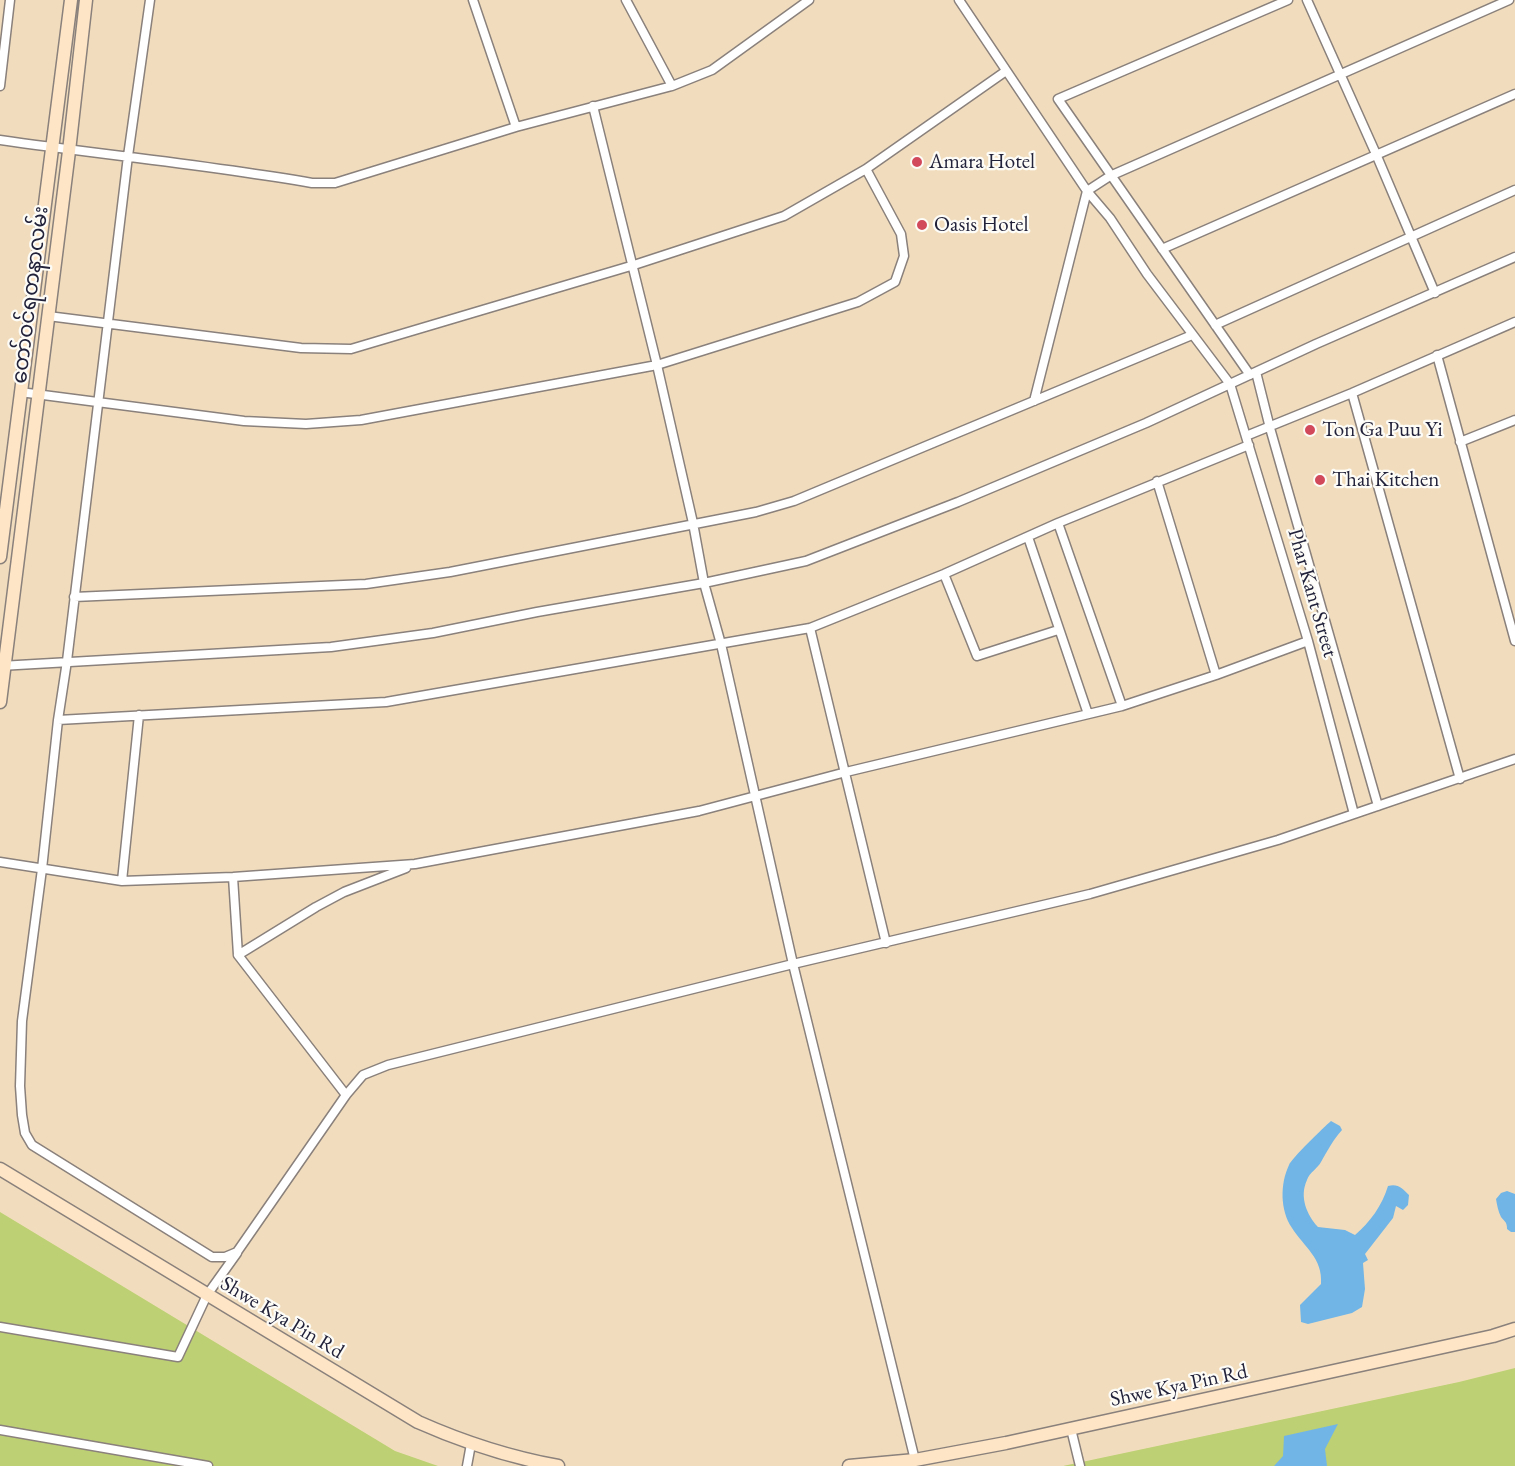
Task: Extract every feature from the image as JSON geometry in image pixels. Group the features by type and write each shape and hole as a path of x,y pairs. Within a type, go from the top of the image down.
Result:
{"street":[{"path":"0,86 10,0"},
{"name":"တော်ဝင်ရတနာလမ်း","path":"0,556 71,0"},
{"name":"တော်ဝင်ရတနာလမ်း","path":"0,702 2,666 69,151 86,0"},
{"path":"150,0 128,156 58,720 22,1021 20,1086 25,1133 32,1145 212,1257 225,1257 237,1252"},
{"path":"473,0 516,127"},
{"path":"626,0 672,86"},
{"path":"0,140 312,183 335,183 516,127 672,86 712,70 809,0"},
{"path":"959,0 1087,191 1110,218 1147,274 1230,384"},
{"path":"1288,0 1058,99 1215,325 1253,374 1378,806"},
{"path":"1307,0 1435,292"},
{"path":"1034,401 1087,191 1110,176 1509,0"},
{"path":"48,316 301,348 351,350 634,265 784,216 866,169 1006,71"},
{"path":"1162,249 1515,93"},
{"path":"593,106 634,265 693,523 704,583 721,644 794,964 915,1460"},
{"path":"20,392 244,421 306,424 361,420 657,365 858,302 895,282 904,256 901,234 866,169"},
{"path":"1215,325 1515,190"},
{"path":"2,666 331,647 433,633 704,583 806,561 869,538 1146,423 1316,344 1515,257"},
{"path":"58,720 386,702 810,628 944,574 1157,482 1270,428 1515,322"},
{"path":"74,597 366,584 450,572 756,512 794,501 1192,335"},
{"path":"1437,355 1515,641"},
{"name":"Phar Kant Street","path":"1230,384 1308,641 1354,814"},
{"path":"1352,393 1460,778"},
{"path":"1460,442 1515,420"},
{"path":"1157,482 1216,675"},
{"path":"1058,523 1122,706"},
{"path":"1028,537 1088,714"},
{"path":"944,574 977,656 1058,630"},
{"path":"810,628 886,943"},
{"path":"0,862 122,881 415,864 699,811 846,772 1122,706 1308,641"},
{"path":"122,881 139,715"},
{"path":"0,1327 178,1357 207,1295 346,1095 363,1075 388,1065 794,964 1090,894 1278,840 1515,759"},
{"path":"238,955 294,919 344,892 415,864"},
{"path":"233,876 238,955 346,1095"},
{"name":"Shwe Kya Pin Rd","path":"0,1169 400,1412 454,1438 525,1460 553,1466"},
{"name":"Shwe Kya Pin Rd","path":"849,1466 915,1460 1071,1429 1493,1336 1515,1329"},
{"path":"1071,1429 1080,1466"},
{"path":"0,1430 208,1466"},
{"path":"467,1466 471,1444"}],"green space":[{"path":"0,1212 395,1451 438,1466 0,1466"},
{"path":"1515,1368 1515,1466 1063,1466 1459,1382"}],"water":[{"path":"1331,1121 1340,1126 1342,1130 1320,1164 1308,1177 1304,1193 1305,1205 1318,1227 1345,1230 1355,1235 1375,1213 1388,1186 1392,1185 1409,1195 1408,1205 1403,1210 1396,1206 1393,1218 1365,1254 1368,1260 1363,1263 1365,1289 1362,1307 1352,1313 1308,1324 1301,1322 1300,1305 1321,1284 1321,1275 1312,1253 1288,1221 1283,1205 1284,1180 1291,1162"},
{"path":"1507,1191 1515,1194 1515,1232 1507,1229 1498,1210 1496,1199 1501,1193"},
{"path":"1338,1424 1325,1449 1327,1466 1274,1466 1283,1456 1284,1436"}],"place":[{"name":"Amara Hotel","path":"917,162"},
{"name":"Oasis Hotel","path":"922,225"},
{"name":"Ton Ga Puu Yi","path":"1310,430"},
{"name":"Thai Kitchen","path":"1320,480"}]}
